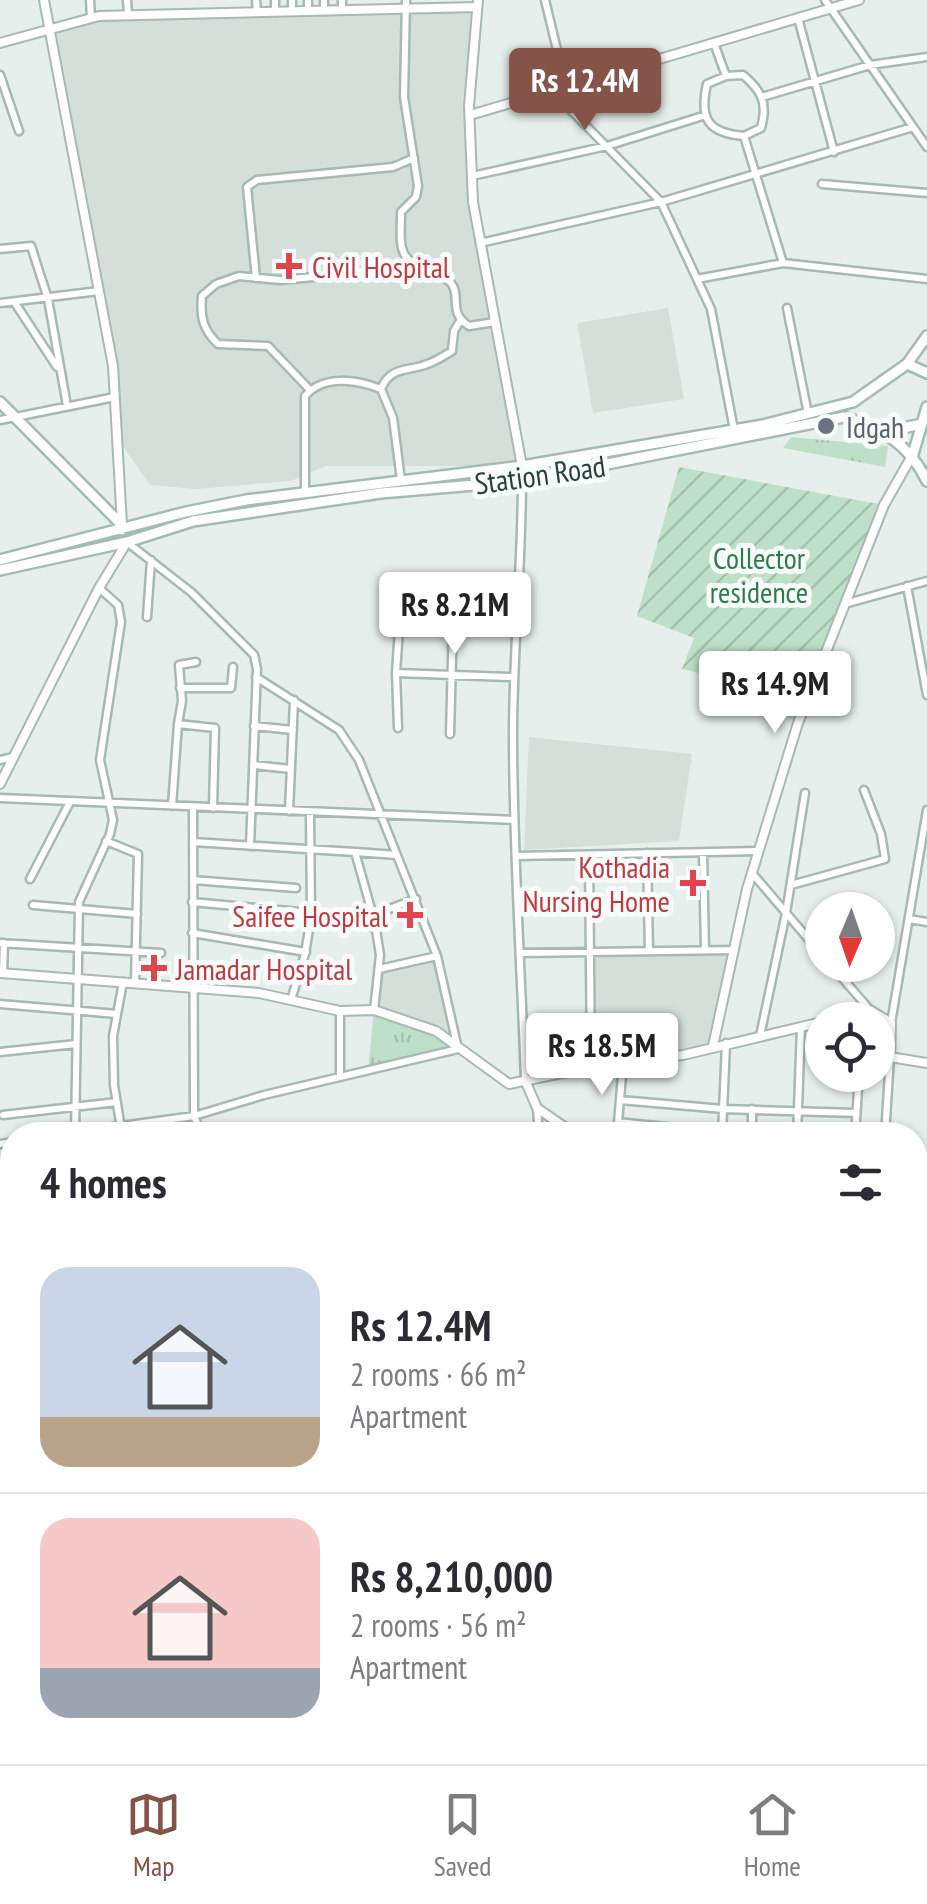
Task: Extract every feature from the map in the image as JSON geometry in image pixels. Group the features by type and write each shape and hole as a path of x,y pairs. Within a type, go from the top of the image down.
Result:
{"main road":[{"path":"0,560 186,512 306,491 522,466 808,414 853,402 908,364 927,336"},
{"path":"908,364 927,373"},
{"path":"0,402 119,522 122,530"},
{"path":"914,454 927,407"},
{"name":"Station Road","path":"0,570 127,542 193,521 284,505 522,481 844,416 883,432 914,454 927,481"},
{"path":"883,432 922,424"}],"street":[{"path":"44,0 114,366 122,530"},
{"path":"90,0 90,18"},
{"path":"127,0 128,15"},
{"path":"256,0 256,12"},
{"path":"275,0 275,12"},
{"path":"292,0 292,11"},
{"path":"308,0 308,11"},
{"path":"324,0 324,10"},
{"path":"545,0 566,87"},
{"path":"470,115 798,18 828,4 860,0"},
{"path":"0,43 90,18 308,11 342,5 478,3 470,115 472,176 480,242 522,466 523,544 513,677 514,820 525,1080 537,1108 538,1122"},
{"path":"406,4 404,97 418,186 416,197 401,212 400,250 408,262 448,280 454,288 460,320 469,326 495,322"},
{"path":"828,4 927,147"},
{"path":"798,18 834,152"},
{"path":"714,43 726,76"},
{"path":"762,97 870,65 927,57"},
{"path":"743,74 761,90 762,97 766,112 761,128 744,136 724,134 709,124 702,104 707,84 743,74"},
{"path":"0,75 19,131"},
{"path":"552,91 661,202 711,308 734,430"},
{"path":"0,114 12,110"},
{"path":"472,176 607,146 706,115"},
{"path":"480,242 661,202 913,126"},
{"path":"744,136 784,263"},
{"path":"256,278 247,186 257,180 392,168 414,158"},
{"path":"822,184 927,193"},
{"path":"0,249 31,246 48,299 67,406"},
{"path":"310,390 268,346 218,344 207,334 200,314 202,296 216,284 239,276 280,280 347,274 408,262"},
{"path":"696,279 784,263 927,279"},
{"path":"0,303 98,291"},
{"path":"15,303 60,373"},
{"path":"787,308 808,414"},
{"path":"401,480 393,418 381,390 386,378 397,370 428,365 452,351 454,331 460,320"},
{"path":"306,491 305,396 327,382 347,380 381,390"},
{"path":"0,420 116,397"},
{"path":"713,1046 752,873 798,723 884,505 914,454"},
{"path":"0,784 98,588 127,542 152,558 204,604 254,656 250,846"},
{"path":"146,616 152,558"},
{"path":"848,603 927,581"},
{"path":"908,586 927,695"},
{"path":"75,1122 79,908 112,820 100,760 121,622 118,605 98,588"},
{"path":"398,728 400,616"},
{"path":"450,734 453,620"},
{"path":"172,806 182,701 179,665 196,662"},
{"path":"180,688 232,688 233,668"},
{"path":"396,673 513,677"},
{"path":"256,676 339,730 358,760 437,956 458,1049"},
{"path":"289,811 294,700"},
{"path":"178,724 215,728 213,808"},
{"path":"254,726 293,730"},
{"path":"0,760 14,757"},
{"path":"252,765 291,769"},
{"path":"790,884 885,859 881,834 864,790"},
{"path":"760,1036 786,913 805,793"},
{"path":"0,798 514,820"},
{"path":"30,879 70,802"},
{"path":"193,808 197,1122"},
{"path":"895,1002 927,810"},
{"path":"291,1002 306,952 311,914 310,813"},
{"path":"106,841 138,854 135,982"},
{"path":"193,842 398,855"},
{"path":"355,852 376,928 379,969 374,1010"},
{"path":"516,856 759,852"},
{"path":"647,853 649,951"},
{"path":"703,853 705,950"},
{"path":"588,855 592,1067"},
{"path":"752,873 805,935"},
{"path":"192,880 296,888"},
{"path":"373,915 416,900"},
{"path":"192,902 311,914 376,928"},
{"path":"34,904 137,914"},
{"path":"909,920 927,922"},
{"path":"192,933 306,952"},
{"path":"161,953 2,943 2,973 192,986 258,993 340,1011 374,1010 436,1031 509,1084 592,1067 684,1055 805,1027"},
{"path":"521,953 734,950"},
{"path":"379,969 437,956"},
{"path":"121,1122 114,1036 123,982"},
{"path":"0,1004 117,1014"},
{"path":"340,1011 340,1077"},
{"path":"797,1122 801,1028"},
{"path":"0,1052 76,1044"},
{"path":"722,1122 726,1044"},
{"path":"160,1122 458,1049"},
{"path":"895,1058 927,1062"},
{"path":"618,1122 623,1063"},
{"path":"856,1122 857,1092"},
{"path":"887,1122 888,1092"},
{"path":"620,1100 723,1109 856,1112"},
{"path":"3,1116 118,1102"},
{"path":"537,1108 557,1122"},
{"path":"752,1110 752,1122"}],"shaded area":[{"name":"Civil Hospital","path":"477,7 469,106 473,202 522,466 326,466 291,481 196,489 150,485 118,439 113,366 47,30 103,17"},
{"path":"668,308 684,399 593,413 577,323"},
{"path":"529,737 692,754 679,841 524,850"},
{"path":"734,950 713,1046 591,1067 590,952"},
{"path":"437,956 458,1049 374,1010 379,969"}],"green space":[{"path":"791,437 888,446 885,467 783,448"},
{"name":"Collector residence","path":"679,467 884,505 798,723 725,679 682,669 694,638 637,616"},
{"path":"374,1010 436,1031 458,1049 368,1071"}],"place":[{"name":"Civil Hospital","path":"289,266"},
{"name":"Idgah","path":"826,426"},
{"name":"Kothadia Nursing Home","path":"693,883"},
{"name":"Saifee Hospital","path":"410,915"},
{"name":"Jamadar Hospital","path":"154,968"}]}
